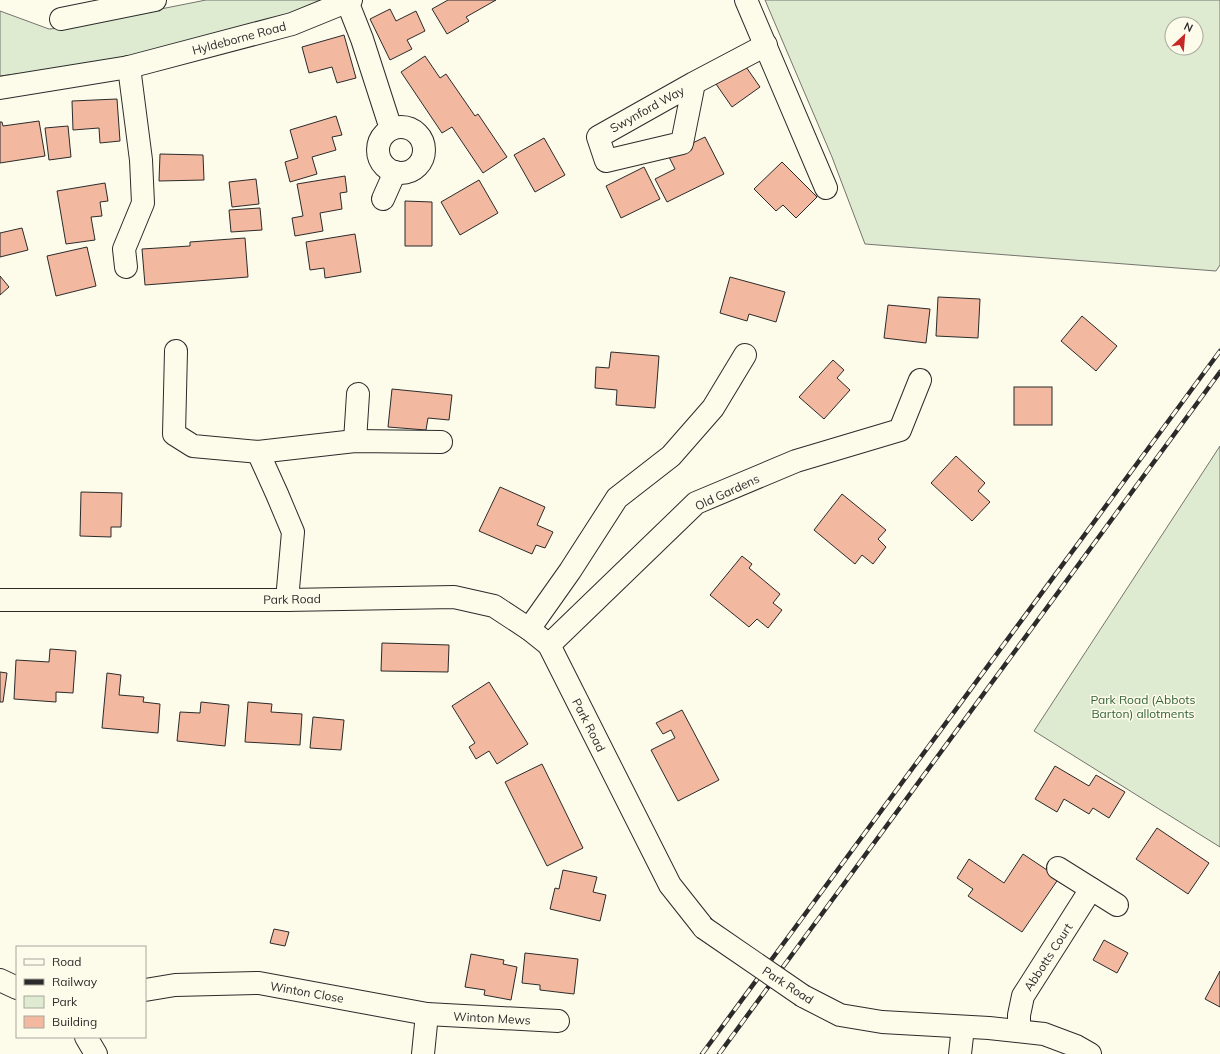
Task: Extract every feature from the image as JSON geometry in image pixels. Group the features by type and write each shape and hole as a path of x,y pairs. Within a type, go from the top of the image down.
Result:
{"street":[{"path":"61,19 155,0"},
{"path":"746,0 826,188"},
{"name":"Hyldeborne Road","path":"0,88 129,67 292,24 349,1 391,129"},
{"name":"Swynford Way","path":"694,83 766,45"},
{"path":"126,267 124,249 143,203 141,160 129,67"},
{"path":"405,127 412,129 422,140 424,154 422,161 411,171 404,173 395,172 388,169 382,163 378,148 380,140 384,134 391,129 405,127"},
{"path":"383,199 395,172"},
{"path":"176,351 174,434 193,446 258,452 355,441 441,442"},
{"path":"529,629 617,498 671,456 713,408 745,355"},
{"name":"Old Gardens","path":"549,645 696,503 796,461 900,430 920,380"},
{"path":"355,441 358,394"},
{"path":"258,452 293,532 287,600"},
{"name":"Park Road","path":"0,600 287,600 454,597 494,606 529,629 549,645 670,885 704,928 803,996 840,1015 882,1022 988,1028 1044,1034 1076,1046 1090,1054"},
{"path":"1058,868 1117,905"},
{"name":"Abbotts Court","path":"1019,1031 1019,1015 1023,996 1091,889"},
{"path":"0,980 16,988"},
{"name":"Winton Close","path":"146,990 175,985 259,983 427,1014"},
{"path":"423,1054 427,1014"},
{"name":"Winton Mews","path":"427,1014 558,1021"},
{"path":"960,1054 963,1027"},
{"path":"87,1038 96,1054"}],"green space":[{"path":"206,0 326,0 276,19 91,65 0,76 0,11 49,29 70,27"},
{"path":"765,0 1220,0 1220,265 1216,271 865,244 832,157"},
{"name":"Park Road (Abbots Barton) allotments","path":"1220,446 1220,847 1034,731"}],"building":[{"path":"448,0 496,0 466,17 469,21 447,34 432,9"},
{"path":"390,9 396,21 416,11 425,31 407,40 412,49 390,60 370,19"},
{"path":"344,35 356,78 337,83 332,67 309,73 302,47"},
{"path":"425,56 440,78 446,74 475,116 478,114 507,157 483,173 452,127 442,133 401,72"},
{"path":"744,64 760,87 732,107 716,84"},
{"path":"117,99 120,141 100,143 99,128 73,130 72,101"},
{"path":"336,116 342,135 332,137 336,150 312,157 317,174 290,182 285,162 298,158 290,130"},
{"path":"39,121 45,156 0,163 0,122 2,122 3,126"},
{"path":"68,126 71,157 49,160 45,128"},
{"path":"705,137 724,174 667,202 655,179 675,169 668,155"},
{"path":"544,138 565,175 535,192 514,155"},
{"path":"160,154 203,155 204,180 159,181"},
{"path":"782,162 817,197 796,218 783,205 776,211 754,189"},
{"path":"644,167 660,199 621,218 606,186"},
{"path":"345,176 347,192 340,193 342,209 320,213 323,231 295,236 292,218 303,216 297,184"},
{"path":"256,179 259,204 232,207 229,182"},
{"path":"479,180 498,213 460,235 441,202"},
{"path":"105,183 108,201 100,202 102,216 91,217 95,240 66,244 57,191"},
{"path":"405,201 432,202 432,246 405,246"},
{"path":"260,208 262,230 231,232 229,210"},
{"path":"22,228 28,250 0,257 0,233"},
{"path":"355,234 361,272 325,278 324,268 310,270 306,242"},
{"path":"245,238 248,277 145,285 142,249 190,246 190,242"},
{"path":"87,247 96,286 56,296 47,256"},
{"path":"0,276 9,287 0,295"},
{"path":"730,277 785,292 776,322 749,314 747,321 720,313"},
{"path":"938,297 980,299 978,338 936,336"},
{"path":"888,305 930,309 926,343 884,338"},
{"path":"1082,316 1117,346 1096,371 1061,341"},
{"path":"611,352 659,356 655,408 616,405 617,390 595,388 596,367 609,368"},
{"path":"833,360 844,370 837,378 850,390 824,419 799,397"},
{"path":"1014,387 1052,387 1052,425 1014,425"},
{"path":"392,389 452,395 449,420 428,418 426,430 388,427"},
{"path":"956,456 985,483 978,491 990,502 972,521 931,483"},
{"path":"500,487 545,507 537,525 553,532 545,548 536,545 532,554 479,531"},
{"path":"81,492 122,493 121,527 111,527 111,537 80,536"},
{"path":"842,494 886,530 878,539 886,547 873,564 862,555 855,564 814,530"},
{"path":"742,556 752,564 749,568 780,594 773,603 782,610 768,628 757,619 749,627 710,595"},
{"path":"382,643 449,645 448,672 381,671"},
{"path":"50,649 76,651 73,693 56,692 56,702 14,699 16,660 49,662"},
{"path":"0,672 7,673 3,702 0,702"},
{"path":"107,673 121,675 119,695 144,697 143,702 160,704 158,733 102,728"},
{"path":"489,682 528,744 497,764 489,751 476,759 469,747 475,743 452,706"},
{"path":"201,702 229,705 225,746 177,741 180,712 200,713"},
{"path":"248,702 272,704 271,712 302,714 300,745 245,742"},
{"path":"682,710 719,780 678,801 651,750 675,738 671,730 663,734 656,723"},
{"path":"313,717 344,720 341,750 310,748"},
{"path":"542,764 583,848 547,866 505,782"},
{"path":"1055,766 1089,786 1096,775 1125,792 1109,818 1093,808 1089,814 1064,799 1057,812 1035,799"},
{"path":"1157,828 1209,863 1188,894 1136,859"},
{"path":"1023,854 1059,878 1022,932 968,896 973,889 957,878 969,859 1004,883"},
{"path":"563,870 597,877 593,892 606,895 600,921 550,909 555,888 559,889"},
{"path":"274,929 289,932 285,946 270,943"},
{"path":"1104,940 1128,953 1117,973 1093,960"},
{"path":"525,953 578,959 574,994 540,990 540,985 522,983"},
{"path":"471,954 504,960 503,964 517,967 511,1000 484,995 485,990 465,987"},
{"path":"1220,971 1220,1007 1205,999"}],"railway":[{"path":"702,1054 1220,351"},
{"path":"719,1054 1220,372"}]}
